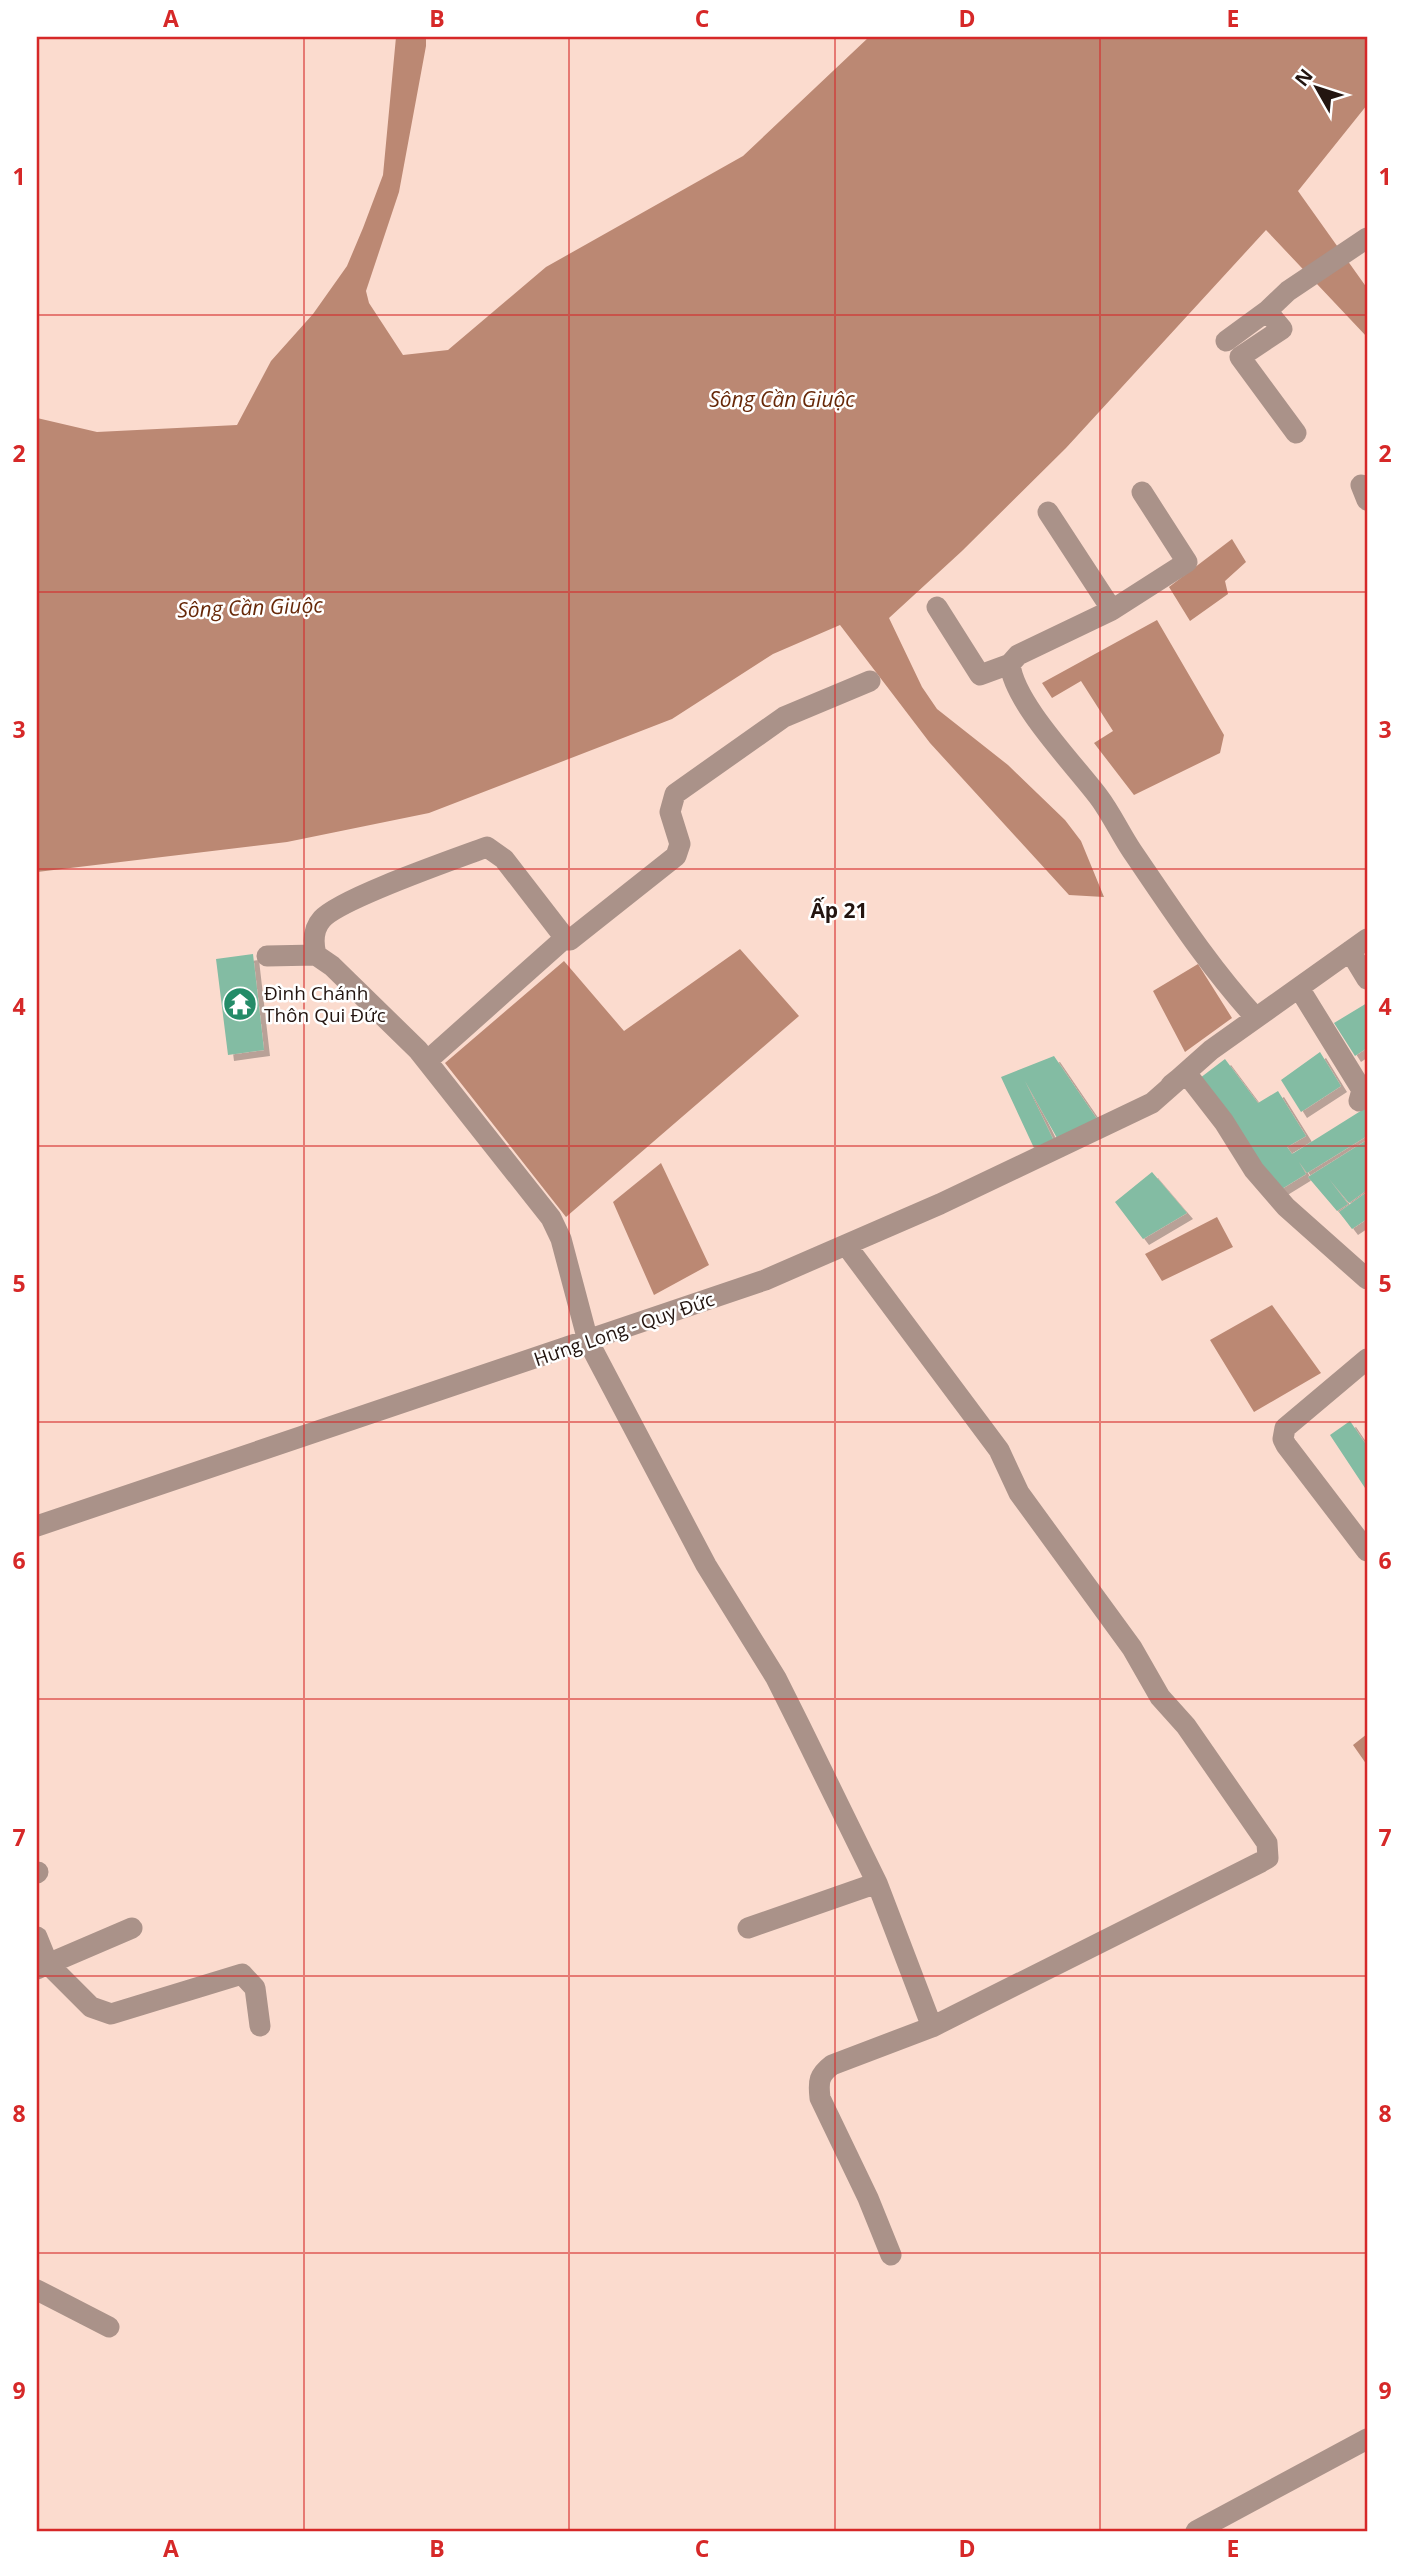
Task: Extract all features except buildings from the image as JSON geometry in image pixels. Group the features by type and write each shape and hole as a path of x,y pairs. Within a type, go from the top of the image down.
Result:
{"street":[{"path":"1226,341 1267,311 1288,291 1367,238"},
{"path":"1267,311 1282,328 1240,358 1296,433"},
{"path":"937,607 980,675 1010,664 1018,655 1112,610 1187,562 1142,492"},
{"path":"1048,512 1112,610"},
{"path":"1010,664 1012,675 1035,715 1100,797 1130,848 1200,949 1256,1018"},
{"path":"316,955 313,943 322,918 358,898 487,847 504,859 565,938 570,940 676,856 680,845 670,812 675,794 784,717 870,681"},
{"path":"427,1061 565,938"},
{"path":"1359,945 1367,979"},
{"name":"Hưng Long - Quy Đức","path":"37,1526 765,1280 940,1205 1152,1103 1211,1051 1359,945"},
{"path":"267,956 316,955 332,966 427,1061 551,1218 561,1239 588,1341 649,1452 706,1565 776,1678 877,1883 932,2027"},
{"path":"1299,988 1362,1090 1359,1101"},
{"path":"1179,1079 1224,1122 1254,1170 1286,1207 1367,1279"},
{"path":"846,1245 999,1450 1018,1493 1132,1648 1160,1697 1186,1726 1267,1843 1269,1852 1268,1858 1261,1862 932,2027 832,2064 822,2073 818,2081 820,2098 868,2198 891,2255"},
{"path":"1367,1359 1285,1428 1283,1433 1286,1445 1367,1551"},
{"path":"748,1928 877,1883"},
{"path":"43,1967 132,1928"},
{"path":"37,1937 43,1967 91,2007 111,2014 243,1974 255,1988 260,2026"},
{"path":"37,2290 109,2327"},
{"path":"1196,2531 1367,2440"}],"water":[{"name":"Sông Cần Giuộc","path":"396,37 426,37 426,46 399,192 366,291 369,303 403,355 448,350 546,267 743,156 869,37 1367,37 1367,105 1298,191 1367,288 1367,337 1266,230 1066,448 962,551 889,618 922,687 937,709 1008,765 1065,820 1081,841 1104,897 1069,895 930,743 840,625 773,654 672,719 429,813 287,842 37,872 37,418 97,432 237,425 271,361 313,314 347,266 363,228 383,175"},
{"path":"1232,539 1246,562 1225,581 1228,594 1190,621 1169,587"},
{"path":"1157,620 1224,735 1220,753 1134,795 1094,743 1113,731 1081,681 1052,698 1042,683"},
{"path":"740,949 799,1016 566,1217 445,1063 564,961 624,1031"},
{"path":"1198,964 1232,1018 1185,1052 1153,991"},
{"path":"661,1163 709,1265 654,1295 613,1202"},
{"path":"1217,1217 1233,1247 1162,1281 1145,1254"},
{"path":"1272,1305 1321,1373 1254,1412 1210,1340"},
{"path":"1367,1734 1367,1765 1353,1745"}],"place":[{"name":"Đình Chánh Thôn Qui Đức","path":"240,1004"}],"district":[{"name":"Ấp 21","path":"839,911"}]}
